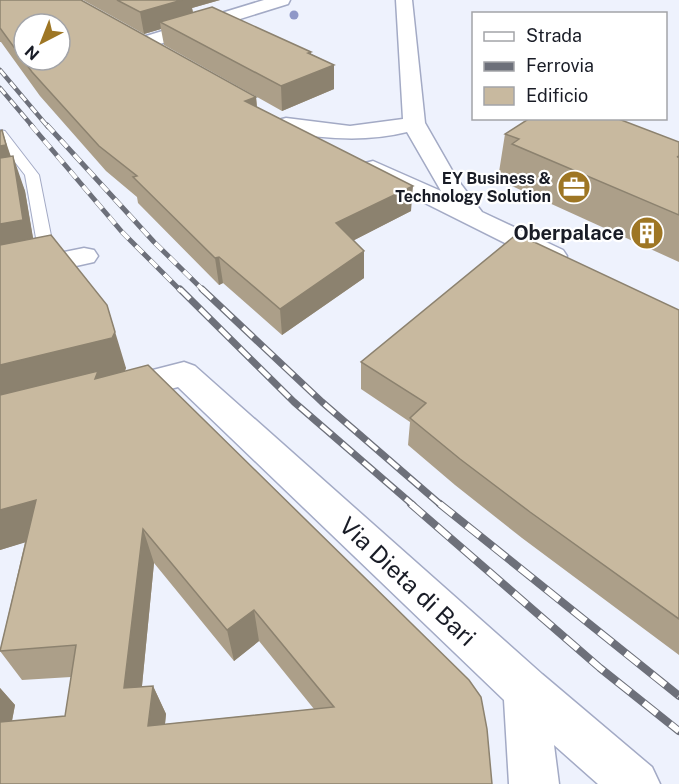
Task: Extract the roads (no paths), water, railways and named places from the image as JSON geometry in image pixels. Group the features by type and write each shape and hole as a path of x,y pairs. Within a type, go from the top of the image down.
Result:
{"main road":[{"path":"171,61 130,38 282,0"},
{"path":"405,0 408,141"},
{"path":"266,113 286,125 573,265"},
{"path":"286,125 322,132 408,141 478,220"},
{"path":"357,160 408,141"},
{"path":"0,274 84,256"},
{"name":"Via Dieta di Bari","path":"92,398 184,374 526,690 635,784"},
{"path":"526,690 534,784"}],"lane":[{"path":"0,134 32,175 28,184 48,264"}],"railway":[{"path":"0,70 48,127"},
{"path":"0,88 33,127"},
{"path":"31,125 122,232 181,291"},
{"path":"47,125 154,242 204,291"},
{"path":"180,289 294,402 413,505"},
{"path":"202,289 322,402 441,505"},
{"path":"411,504 600,668 679,731"},
{"path":"440,504 679,696"}],"place":[{"name":"EY Business & Technology Solution","path":"574,187"},
{"name":"Oberpalace","path":"647,233"}]}
